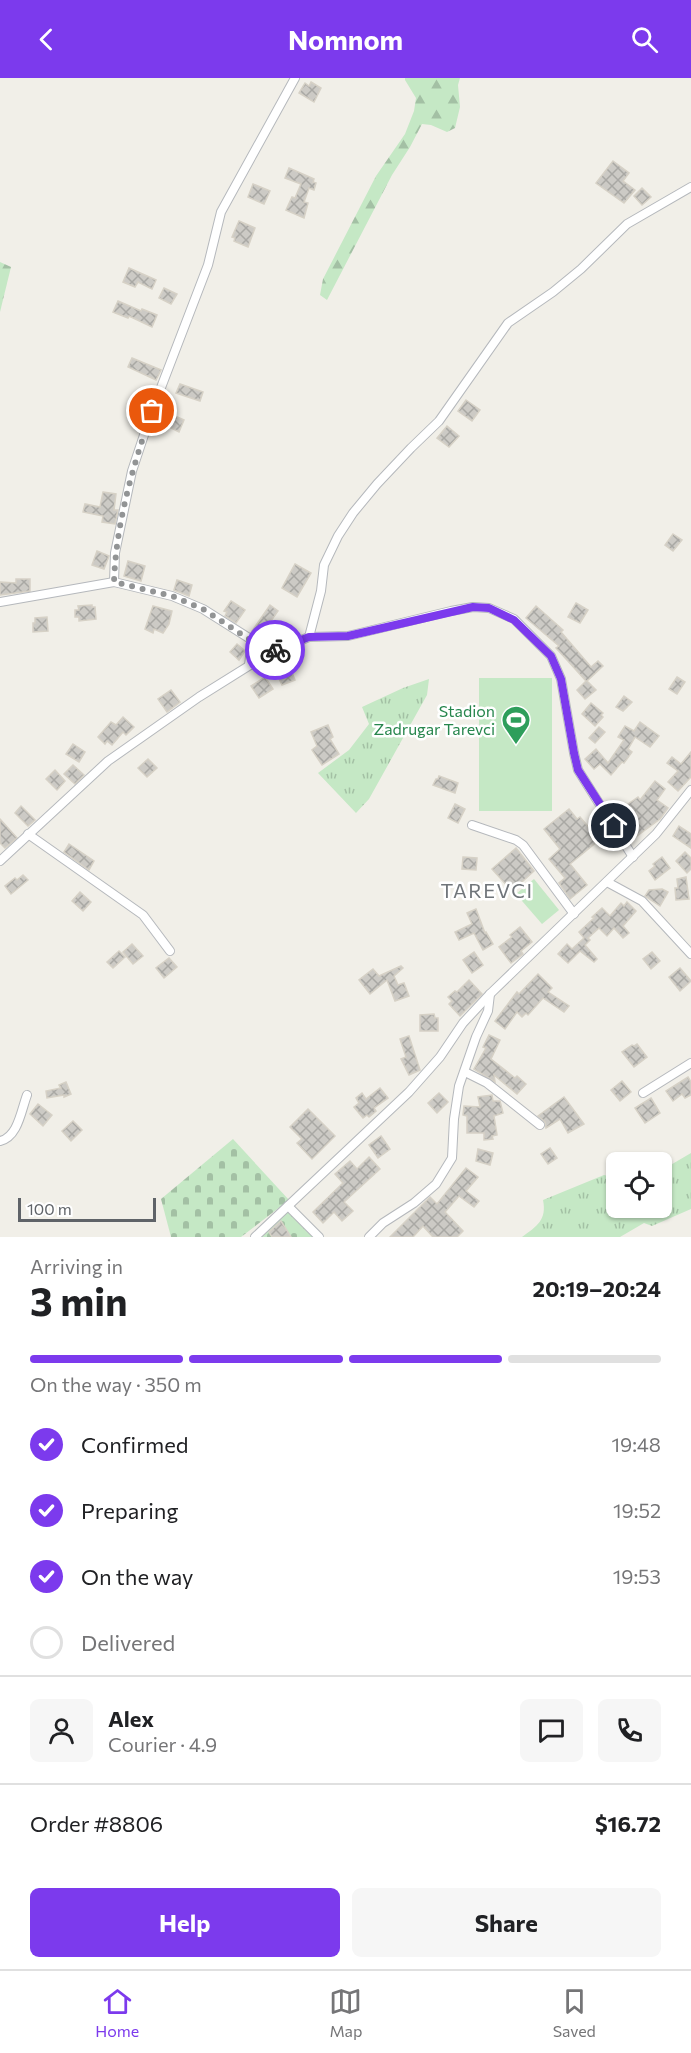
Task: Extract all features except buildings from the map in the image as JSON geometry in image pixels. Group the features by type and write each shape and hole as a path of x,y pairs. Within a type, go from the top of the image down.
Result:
{"street":[{"path":"114,582 115,553 132,471 152,411 208,265 221,212 295,78"},
{"path":"309,637 321,591 324,565 338,536 353,513 377,484 439,421 508,323 553,292 581,269 627,224 691,186"},
{"path":"0,602 114,582 172,596 203,609 271,652"},
{"path":"0,861 108,761 199,697 271,652 309,637 348,636 473,607 489,608 514,620 551,656 561,679 578,770 633,857"},
{"path":"249,665 252,641"},
{"path":"255,1237 409,1092 490,994 656,834 691,790"},
{"path":"472,825 516,840 523,845 574,914"},
{"path":"28,834 143,915 170,951"},
{"path":"607,882 642,902 691,954"},
{"path":"369,1237 383,1223 414,1203 436,1184 452,1158 459,1086 476,1037 488,1011 490,994"},
{"path":"643,1093 691,1063"},
{"path":"465,1072 487,1083 540,1125"},
{"path":"0,1141 7,1140 14,1133 27,1095"},
{"path":"288,1206 319,1237"}],"green space":[{"path":"405,78 460,78 458,85 460,107 455,128 447,132 422,124 392,175 327,300 320,295 323,279 376,176 405,134 414,111 416,98"},
{"path":"0,262 11,267 0,312"},
{"name":"Stadion Zadrugar Tarevci","path":"479,678 552,678 552,811 479,811"},
{"path":"429,679 427,695 369,799 356,813 318,773 349,750 369,724 362,707"},
{"path":"534,879 559,910 542,924 516,894"},
{"path":"233,1139 289,1200 241,1237 171,1237 161,1199"},
{"path":"691,1153 691,1209 672,1217 672,1164"},
{"path":"606,1176 606,1218 670,1218 652,1226 644,1223 620,1237 522,1237 540,1222 544,1213 543,1200"},
{"path":"288,1211 314,1237 260,1237"}],"way so far":[{"path":"152,411 132,471 115,553 114,582 172,596 203,609 261,647 271,652 275,650"}],"place":[{"name":"Stadion Zadrugar Tarevci","path":"516,746"}],"district":[{"name":"TAREVCI","path":"487,891"}],"route":[{"path":"275,650 309,637 348,636 473,607 489,608 514,620 551,656 561,679 578,770 614,826"}]}
